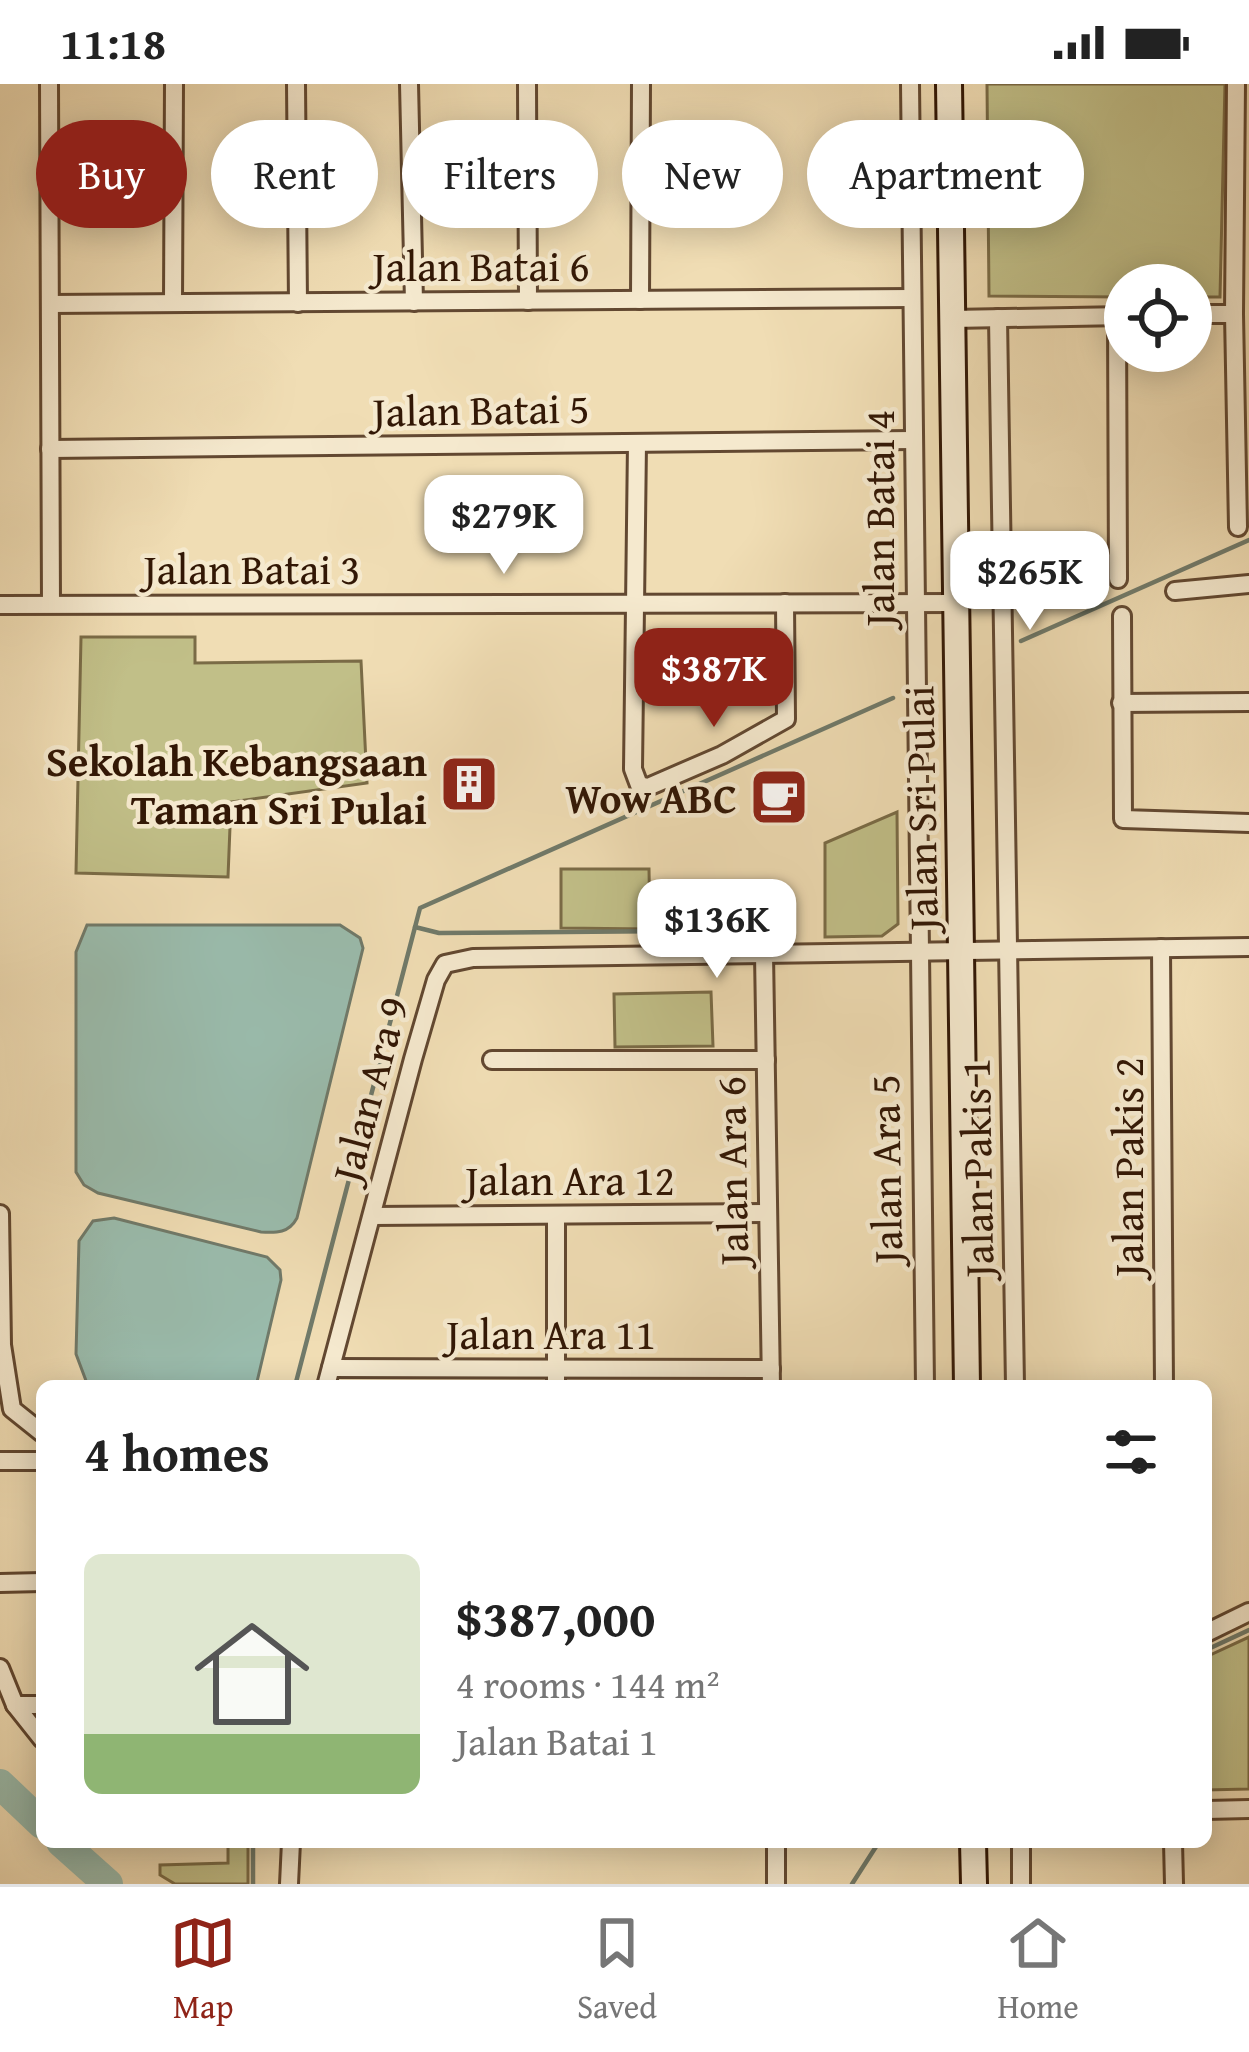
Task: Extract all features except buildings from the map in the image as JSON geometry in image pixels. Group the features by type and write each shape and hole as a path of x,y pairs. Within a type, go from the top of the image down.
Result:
{"street":[{"path":"49,84 51,604"},
{"path":"173,303 174,84"},
{"path":"296,84 298,303"},
{"path":"410,84 414,302"},
{"path":"526,84 528,301"},
{"path":"640,300 641,84"},
{"name":"Jalan Batai 4","path":"910,84 918,951"},
{"name":"Jalan Sri Pulai","path":"949,84 967,1380"},
{"path":"1238,526 1243,434 1234,314 1242,250 1240,86"},
{"name":"Jalan Batai 6","path":"50,304 912,298"},
{"path":"1212,314 1234,314"},
{"path":"952,319 1104,316"},
{"name":"Jalan Pakis 1","path":"998,318 1015,1380"},
{"path":"1118,579 1120,372"},
{"name":"Jalan Batai 5","path":"50,449 913,440"},
{"path":"637,443 634,780 648,788 786,719 785,603"},
{"path":"1175,591 1249,584"},
{"name":"Jalan Batai 3","path":"0,605 956,603"},
{"path":"1121,616 1123,819 1249,823"},
{"path":"1121,704 1249,702"},
{"name":"Jalan Ara 9","path":"328,1377 436,980 445,964 472,958 1249,947"},
{"name":"Jalan Pakis 2","path":"1161,948 1164,1380"},
{"name":"Jalan Ara 5","path":"918,951 925,1380"},
{"name":"Jalan Ara 6","path":"764,954 771,1378"},
{"path":"492,1060 766,1060"},
{"name":"Jalan Ara 12","path":"372,1216 768,1213"},
{"path":"0,1214 1,1345 12,1409 36,1428"},
{"path":"556,1216 556,1378"},
{"name":"Jalan Ara 11","path":"328,1377 771,1378"},
{"path":"0,1461 36,1461"},
{"path":"0,1583 36,1582"},
{"path":"1212,1630 1249,1612"},
{"path":"0,1668 15,1706 36,1732"},
{"path":"15,1706 36,1705"},
{"path":"1212,1810 1249,1809"},
{"path":"289,1884 291,1848"},
{"path":"776,1848 776,1884"},
{"path":"973,1848 974,1884"},
{"path":"1021,1848 1022,1884"},
{"path":"1173,1848 1174,1884"}],"shaded area":[{"path":"987,84 1225,84 1220,297 1212,297 1212,264 1104,264 1104,297 989,296 988,228 1084,228 1084,120 987,120"},
{"path":"81,637 195,637 195,663 361,661 367,783 231,802 228,877 76,873"},
{"path":"897,812 898,924 882,936 825,937 825,843"},
{"path":"561,869 649,869 650,929 561,928"},
{"path":"87,925 340,925 360,938 363,948 297,1218 286,1229 261,1232 98,1193 84,1185 76,1172 76,952"},
{"path":"711,992 713,1046 615,1047 614,994"},
{"path":"114,1218 267,1257 280,1270 281,1280 257,1380 86,1380 76,1354 79,1241 93,1221"},
{"path":"1249,1637 1249,1789 1212,1790 1212,1654"},
{"path":"228,1848 248,1848 248,1884 175,1884 160,1875 160,1865 228,1863"}],"waterway":[{"path":"1021,641 1249,540"},
{"path":"297,1380 420,908 893,698"},
{"path":"415,927 439,933 785,930"},
{"path":"1212,1647 1249,1630"},
{"path":"0,1784 36,1818"},
{"path":"68,1848 108,1884"},
{"path":"253,1848 253,1884"},
{"path":"852,1884 875,1848"}],"place":[{"name":"Sekolah Kebangsaan Taman Sri Pulai","path":"469,784"},
{"name":"Wow ABC","path":"779,797"}]}
